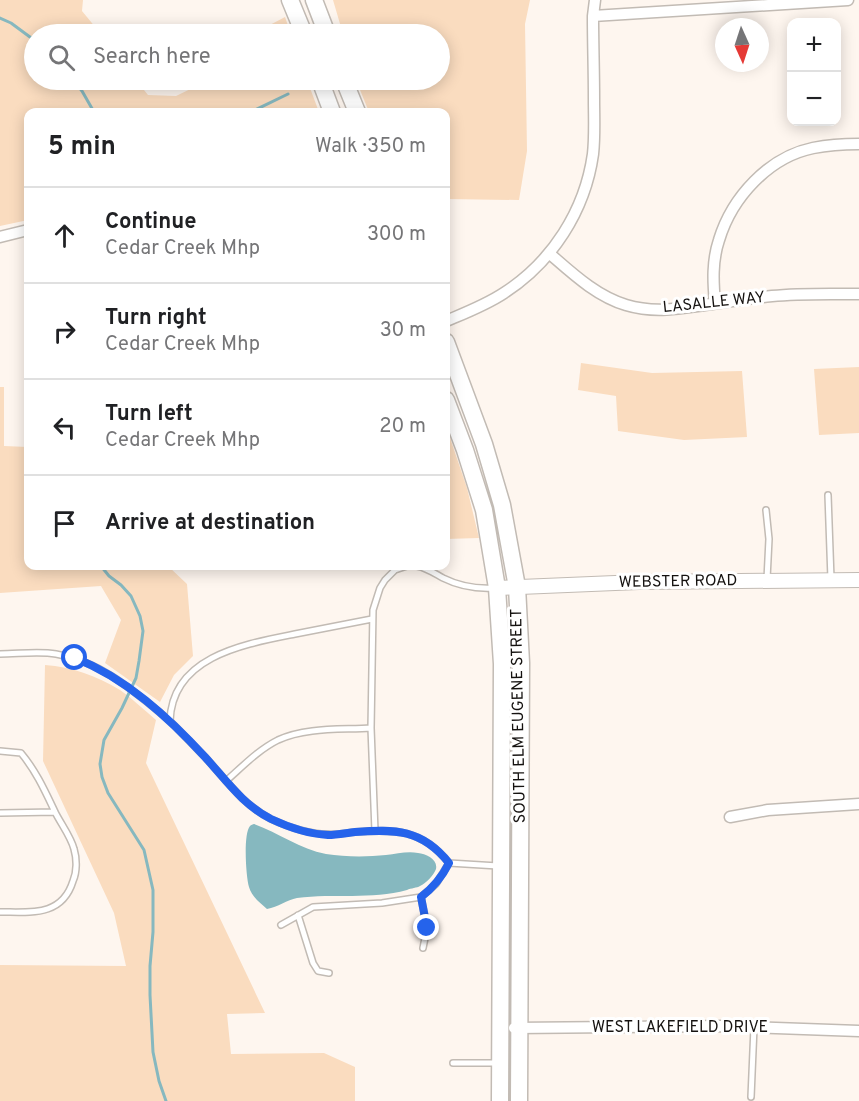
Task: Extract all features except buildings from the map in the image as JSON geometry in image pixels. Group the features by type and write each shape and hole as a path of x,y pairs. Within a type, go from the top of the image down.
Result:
{"main road":[{"path":"290,0 300,24"},
{"path":"314,0 323,24"},
{"path":"324,90 330,108"},
{"path":"348,90 355,108"},
{"name":"SOUTH ELM EUGENE STREET","path":"450,353 484,444 502,505 517,586 521,663 519,1101"},
{"name":"SOUTH ELM EUGENE STREET","path":"450,411 484,510 497,588 502,664 500,1101"}],"street":[{"path":"450,319 503,293 526,276 549,254 577,210 593,154 593,16 596,0"},
{"path":"593,16 848,0"},
{"path":"715,303 712,280 718,240 740,197 773,166 792,155 812,148 859,144"},
{"path":"0,237 24,231"},
{"name":"LASALLE WAY","path":"549,254 606,297 647,309 672,310 783,296 859,294"},
{"name":"WEBSTER ROAD","path":"497,588 639,582 859,580"},
{"path":"730,818 768,810 859,804"},
{"name":"WEST LAKEFIELD DRIVE","path":"501,1028 724,1026 859,1031"}],"lane":[{"path":"828,495 831,580"},
{"path":"766,510 769,539 767,581"},
{"path":"375,831 371,728 372,619 374,601 385,580 394,570"},
{"path":"429,570 460,585 497,588"},
{"path":"170,721 172,702 183,681 199,667 217,656 249,643 372,619"},
{"path":"0,654 56,654 75,658 106,672 170,721 239,796 254,809 272,819 309,832 328,835 375,831 401,832 416,837 435,848 449,863 520,867"},
{"path":"226,781 268,746 288,736 305,732 371,728"},
{"path":"0,751 21,753 40,781 74,849 76,863 75,878 68,895 62,901 49,909 37,912 0,912"},
{"path":"0,813 55,812"},
{"path":"281,925 313,907 382,903 421,897 436,884 449,863"},
{"path":"421,897 427,928 423,948"},
{"path":"298,915 313,963 318,971 329,973"},
{"path":"751,1097 754,1027"},
{"path":"453,1063 501,1063"}],"shaded area":[{"path":"0,0 83,0 82,11 93,24 24,24 24,90 144,90 148,95 176,96 188,90 311,90 318,108 24,108 24,221 0,226"},
{"path":"333,0 530,0 525,24 527,151 519,200 450,199 450,108 367,108 360,90 450,90 450,24 340,24"},
{"path":"285,17 287,24 272,24"},
{"path":"581,363 652,373 742,371 747,437 684,440 618,431 616,396 578,390"},
{"path":"859,367 859,433 819,435 814,369"},
{"path":"0,387 4,387 4,446 24,447 24,570 172,570 187,584 193,656 174,675 160,702 105,663 121,620 101,586 0,593"},
{"path":"450,438 467,488 479,538 450,539"},
{"path":"45,665 75,670 102,680 125,693 156,720 146,763 265,1013 227,1014 231,1054 324,1053 355,1067 355,1101 0,1101 0,965 126,966 114,913 43,761"}],"water":[{"path":"254,824 316,852 356,856 418,853 433,860 436,869 425,883 407,890 380,895 297,898 267,909 254,897 248,882 246,837 250,826"}],"waterway":[{"path":"0,18 24,33"},
{"path":"81,90 92,108"},
{"path":"259,108 288,94"},
{"path":"104,570 131,596 140,616 143,631 136,678 104,740 100,764 108,793 144,850 153,890 150,966 153,1052 166,1101"}],"route":[{"path":"75,658 106,672 170,721 239,796 254,809 272,819 303,830 328,835 390,830 416,837 435,848 449,863 436,884 421,897 427,928"}]}
